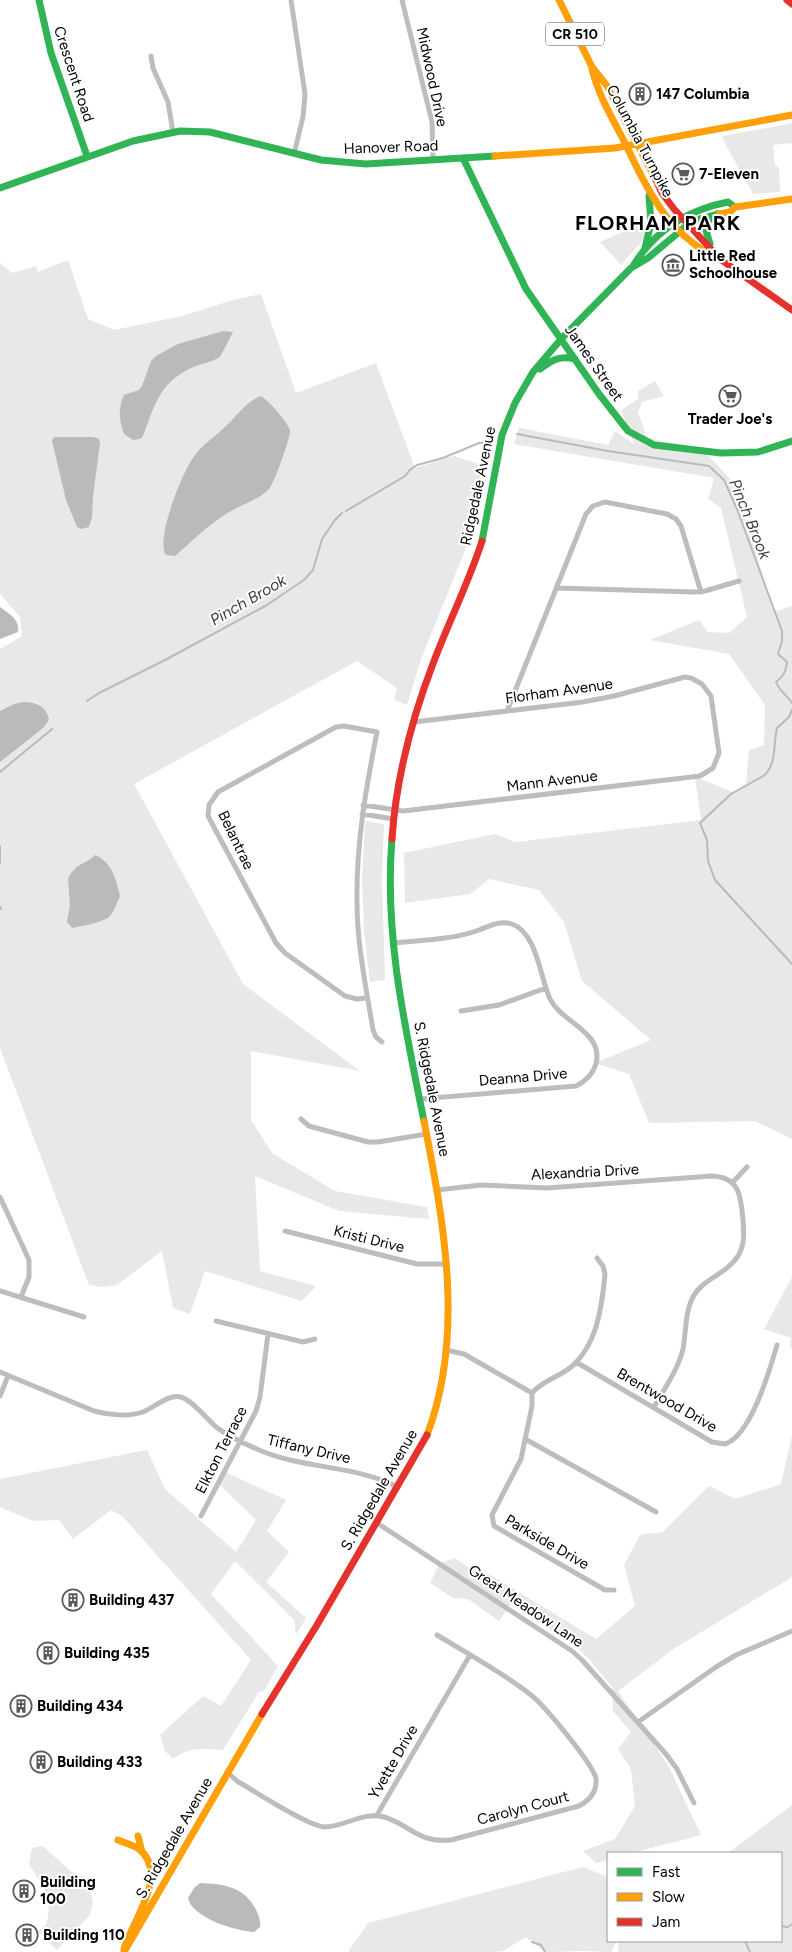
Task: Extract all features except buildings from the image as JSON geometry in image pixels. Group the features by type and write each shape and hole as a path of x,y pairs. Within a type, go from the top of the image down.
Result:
{"main road":[{"name":"Crescent Road","path":"39,0 51,53 87,156"},
{"name":"Columbia Turnpike","path":"559,0 592,68 607,86 638,143 662,193 680,217 720,259 792,310"},
{"path":"787,0 792,4"},
{"name":"Columbia Turnpike","path":"592,68 596,87 648,190 671,223 679,231 707,255 720,259"},
{"name":"Hanover Road","path":"0,188 142,138 173,132 202,131 294,154 350,164 626,146 792,115"},
{"name":"James Street","path":"463,158 526,289 620,422 632,434 649,443 674,448 736,454 758,452 792,441"},
{"path":"645,248 652,228 653,217 648,190"},
{"name":"Ridgedale Avenue","path":"633,266 645,261 669,237 687,225 717,214 730,212 735,207 792,199"},
{"name":"Ridgedale Avenue","path":"423,689 482,540 502,432 519,394 531,375 561,340 633,266 640,252 671,223 680,217 714,204 728,202 735,207"},
{"path":"711,248 704,228 708,220 717,214"},
{"path":"531,375 556,357 566,356 575,360"},
{"name":"S. Ridgedale Avenue","path":"124,1952 227,1772 421,1448 432,1423 443,1383 448,1304 447,1264 437,1190 402,1010 393,943 390,854 395,810 423,689"},
{"path":"124,1952 125,1938 145,1903 149,1890 151,1872 146,1857 142,1852 138,1836"},
{"path":"118,1840 142,1852"}],"street":[{"path":"291,0 305,94 303,118 294,154"},
{"name":"Midwood Drive","path":"402,0 432,122 433,159"},
{"path":"151,56 153,68 168,102 173,132"},
{"path":"507,711 586,514 592,506 605,502 667,514 676,519 702,592"},
{"path":"557,588 702,592 738,581"},
{"name":"Florham Avenue","path":"414,722 604,698 679,678 692,678 702,684 711,696 719,753 716,764 710,771"},
{"name":"Belantrae","path":"367,998 356,999 345,996 280,948 210,822 208,810 211,799 218,792 336,727 344,726 377,732 363,805 356,903 360,951 367,998 373,1030 376,1037 382,1042"},
{"name":"Mann Avenue","path":"395,810 403,812 700,776 710,771"},
{"path":"363,805 395,810"},
{"path":"362,814 394,819"},
{"name":"Deanna Drive","path":"393,943 464,935 498,923 510,924 523,931 530,941 546,988 556,1007 590,1037 595,1045 596,1062 594,1069 587,1079 570,1087 420,1098"},
{"path":"461,1011 499,1005 546,988"},
{"path":"301,1119 309,1126 368,1142 427,1134"},
{"path":"654,1407 680,1359 693,1297 701,1288 733,1263 741,1249 744,1237 741,1200 740,1194 732,1183 747,1167"},
{"name":"Alexandria Drive","path":"437,1190 481,1185 547,1188 712,1176 732,1183"},
{"path":"0,1197 29,1260 29,1277 21,1297"},
{"name":"Kristi Drive","path":"285,1231 417,1264 447,1264"},
{"path":"446,1350 464,1354 532,1394 539,1386 565,1372 588,1348 595,1329 605,1274 603,1266 597,1258"},
{"path":"0,1291 84,1317"},
{"path":"216,1321 303,1342 316,1338"},
{"name":"Elkton Terrace","path":"201,1516 258,1406 268,1334"},
{"name":"Brentwood Drive","path":"576,1362 712,1442 720,1444 730,1443 737,1437 759,1399 771,1367 776,1345"},
{"name":"Tiffany Drive","path":"0,1372 94,1411 106,1413 136,1414 172,1398 180,1397 188,1400 221,1431 258,1450 274,1456 375,1477 398,1487"},
{"path":"0,1396 8,1376"},
{"name":"Parkside Drive","path":"532,1394 532,1406 526,1439 518,1468 492,1515 494,1526 605,1590 614,1590"},
{"path":"526,1439 656,1512"},
{"name":"Great Meadow Lane","path":"377,1523 572,1651 671,1760 694,1803"},
{"path":"638,1722 716,1666 792,1631"},
{"name":"Carolyn Court","path":"377,1816 388,1819 425,1838 442,1840 579,1806 589,1800 592,1795 596,1779 592,1769 541,1703 525,1690 437,1635"},
{"name":"Yvette Drive","path":"227,1772 237,1781 317,1826 333,1826 367,1816 377,1816 470,1655"}],"shaded area":[{"path":"792,123 792,143 773,145 775,165 779,168 780,192 753,194 722,138 723,136"},
{"path":"650,220 646,237 621,265 600,242"},
{"path":"68,260 88,319 114,330 182,316 233,300 261,294 296,393 376,363 415,468 454,456 482,465 470,538 421,659 407,705 394,700 397,688 357,661 134,784 243,984 360,1071 251,1051 251,1120 272,1153 335,1191 427,1207 429,1219 339,1211 255,1176 260,1271 316,1286 302,1301 205,1271 190,1314 173,1308 162,1251 117,1285 103,1287 89,1285 0,1048 0,649 22,636 20,617 0,594 0,263 12,273 36,266 38,272"},
{"path":"223,331 233,332 220,357 187,370 170,383 159,398 140,439 133,440 124,434 120,414 122,400 124,395 139,390 142,386 151,361 156,356 178,344"},
{"path":"655,381 664,396 642,402 638,413 647,437 704,451 734,483 774,612 792,606 792,1139 755,1121 649,1123 629,1074 595,1063 651,1040 582,981 564,922 539,890 489,879 470,894 405,903 404,853 495,834 516,842 701,820 695,777 733,792 746,784 749,750 764,745 765,705 729,654 650,640 699,620 708,632 729,633 747,617 721,508 708,499 714,478 514,444 519,428 608,445 615,431 634,444 621,410 638,399 638,391"},
{"path":"261,396 278,412 290,431 278,470 269,489 217,520 175,556 166,555 164,536 167,522 171,506 188,466 205,444 246,405"},
{"path":"54,437 93,437 99,439 92,517 89,527 81,529 77,527 66,500 52,441"},
{"path":"0,607 16,620 18,632 0,639"},
{"path":"23,702 32,703 43,708 49,720 43,728 0,762 0,711"},
{"path":"365,821 384,824 382,879 385,980 370,982 364,931 362,878"},
{"path":"95,855 106,862 115,877 120,896 108,918 96,923 72,928 67,922 70,905 68,878 78,866"},
{"path":"792,1277 792,1348 790,1347 791,1338 764,1329"},
{"path":"792,1435 792,1577 672,1650 618,1691 668,1765 701,1835 636,1852 607,1852 607,1860 596,1863 583,1851 615,1839 635,1806 631,1769 618,1749 631,1732 613,1711 612,1687 589,1659 573,1644 511,1604 499,1621 468,1599 453,1598 430,1583 440,1563 455,1558 483,1577 489,1574 596,1639 635,1606 624,1565 640,1535 663,1532 709,1486 735,1499 781,1484"},
{"path":"147,1450 165,1489 236,1552 256,1520 218,1483 225,1472 286,1500 267,1531 289,1552 266,1582 306,1618 296,1635 294,1620 235,1561 211,1594 278,1666 264,1691 259,1692 223,1750 191,1750 173,1759 165,1751 160,1735 203,1696 221,1706 251,1660 122,1516 111,1510 73,1539 59,1520 33,1521 0,1507 0,1479"},
{"path":"792,1805 792,1952 618,1952 619,1942 782,1942 782,1852 729,1852"},
{"path":"43,1846 70,1871 82,1877 90,1889 93,1901 90,1915 57,1950 38,1931 46,1925 49,1907 42,1886 29,1864 32,1848"},
{"path":"583,1867 607,1877 607,1942 616,1942 611,1952 545,1952 526,1937 503,1951 494,1952 348,1952 368,1923"},
{"path":"200,1883 218,1884 241,1892 247,1897 257,1912 260,1927 254,1932 237,1929 216,1922 197,1912 188,1898 194,1888"}],"waterway":[{"name":"Pinch Brook","path":"517,434 608,451 709,466 724,480 737,509 782,631 782,641 778,654 787,662 784,673 776,682 792,703"},
{"name":"Pinch Brook","path":"346,511 405,476 417,465 443,458 479,443 490,442"},
{"name":"Pinch Brook","path":"87,701 267,605 304,580 313,570 322,539 342,513"},
{"name":"Pinch Brook","path":"792,710 789,717 777,728 773,759 765,775 731,794 700,823 707,840 708,861 715,880 792,964"},
{"name":"Pinch Brook","path":"0,772 52,729"},
{"path":"0,846 0,863"},
{"path":"782,1926 788,1927 792,1924"},
{"path":"532,1942 541,1945 545,1952"},
{"path":"745,1942 750,1952"}],"traffic: fast":[{"path":"39,0 51,53 87,156"},
{"path":"0,188 133,141 180,131 210,132 321,160 366,164 495,156"},
{"path":"463,158 526,289 599,394 628,431 654,445 721,453 758,452 792,441"},
{"path":"645,248 651,223 649,196"},
{"path":"633,266 651,242 673,223 699,210 728,202 735,207"},
{"path":"710,244 705,227 708,221 717,214"},
{"path":"482,541 502,435 515,403 533,372 562,338 631,268 648,258 685,227 700,219 719,214"},
{"path":"540,369 556,359 575,359"},
{"path":"392,839 390,875 394,946 403,1016 424,1121"}],"traffic: slow":[{"path":"559,0 592,67 607,86 655,178"},
{"path":"592,69 605,105 650,192 661,209 672,224 686,237 720,259"},
{"path":"495,156 615,148 792,115"},
{"path":"719,214 730,212 735,207 792,199"},
{"path":"424,1121 444,1239 448,1319 439,1397 427,1435"},
{"path":"124,1952 262,1714"},
{"path":"138,1836 142,1852"},
{"path":"118,1840 139,1849 148,1859 151,1871 146,1898 124,1949"}],"traffic: jam":[{"path":"787,0 792,4"},
{"path":"655,178 662,193 674,209 720,259 792,310"},
{"path":"392,839 397,793 412,726 434,661 482,541"},
{"path":"262,1714 317,1625 427,1435"}],"place":[{"name":"147 Columbia","path":"640,94"},
{"name":"7-Eleven","path":"683,174"},
{"name":"Little Red Schoolhouse","path":"673,265"},
{"name":"Trader Joe's","path":"730,396"},
{"name":"Building 437","path":"73,1600"},
{"name":"Building 435","path":"48,1653"},
{"name":"Building 434","path":"21,1706"},
{"name":"Building 433","path":"41,1762"},
{"name":"Building 100","path":"24,1891"},
{"name":"Building 110","path":"27,1935"}],"district":[{"name":"FLORHAM PARK","path":"658,223"}]}
